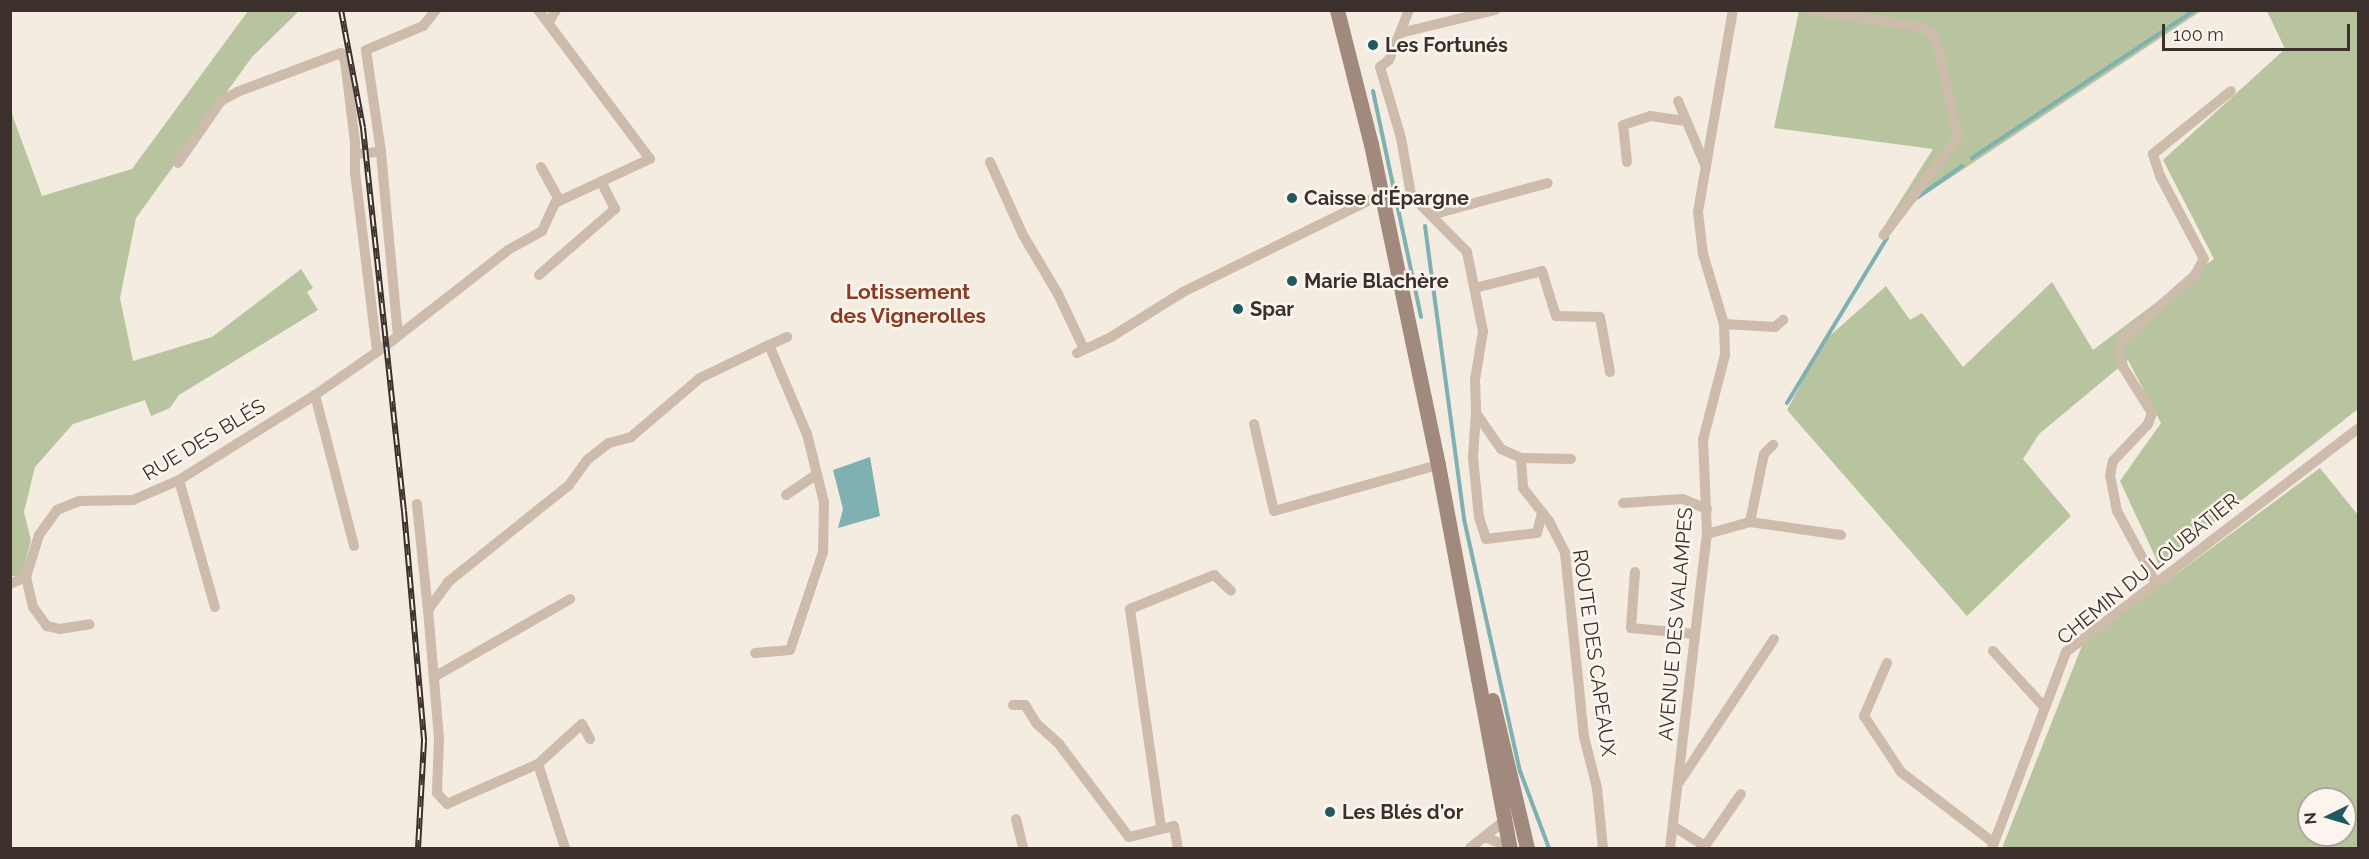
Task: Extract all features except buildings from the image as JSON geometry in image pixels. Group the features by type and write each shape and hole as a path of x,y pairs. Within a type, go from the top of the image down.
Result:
{"main road":[{"path":"1339,17 1382,194 1438,465 1510,848"},
{"path":"1461,581 1527,849"}],"street":[{"path":"398,336 381,152 366,50 423,26 436,10"},
{"path":"538,10 650,159 559,200 541,167"},
{"path":"548,23 556,10"},
{"path":"1409,10 1389,60 1380,67 1401,138 1411,195 1467,252 1475,288 1483,331 1475,380 1476,412 1473,457 1479,517 1486,539 1537,533 1542,513"},
{"path":"1400,33 1495,10"},
{"name":"AVENUE DES VALAMPES","path":"1670,849 1707,534 1703,440 1725,355 1724,324 1701,243 1698,212 1733,10"},
{"path":"1811,10 1922,27 1931,32 1937,44 1958,137 1884,235"},
{"path":"178,163 221,101 335,53 341,53 345,61 377,352"},
{"path":"2156,583 2117,511 2110,476 2113,461 2148,424 2152,413 2123,367 2119,350 2125,337 2195,275 2204,259 2160,176 2153,154 2231,91"},
{"path":"1678,101 1706,167"},
{"path":"1627,162 1623,125 1650,116 1686,121"},
{"path":"356,154 381,152"},
{"path":"990,162 1023,235 1058,294 1080,351 1183,292 1382,194"},
{"path":"539,275 615,209 602,181"},
{"path":"1431,215 1548,183"},
{"name":"RUE DES BLÉS","path":"26,577 39,535 64,506 79,501 133,500 179,480 315,395 377,352 508,250 542,231 552,206 559,200"},
{"path":"1475,288 1542,271 1556,316 1600,317 1610,372"},
{"path":"1724,324 1775,327 1783,320"},
{"path":"428,610 448,582 569,485 587,460 609,443 630,437 700,378 787,337"},
{"path":"755,653 790,650 823,552 824,502 807,434 769,345"},
{"path":"315,395 354,546"},
{"path":"1476,412 1501,449 1521,458 1571,459"},
{"path":"1254,424 1274,511 1438,465"},
{"name":"CHEMIN DU LOUBATIER","path":"1993,846 2066,652 2358,429"},
{"path":"1750,522 1764,454 1773,445"},
{"name":"ROUTE DES CAPEAUX","path":"1521,458 1523,488 1542,513 1565,553 1584,737 1597,788 1603,849"},
{"path":"786,495 817,474"},
{"path":"179,480 215,607"},
{"path":"1623,503 1683,499 1707,509"},
{"path":"417,504 439,738 437,793 447,804 538,764 582,724 590,738"},
{"path":"1707,534 1750,522 1841,535"},
{"path":"1635,572 1631,628 1695,634"},
{"path":"1161,827 1130,609 1214,575 1231,591"},
{"path":"13,584 26,577 33,607 47,626 60,629 90,624"},
{"path":"434,677 570,599"},
{"name":"AVENUE DES VALAMPES","path":"1679,782 1774,639"},
{"path":"1993,651 2044,708"},
{"path":"1887,663 1864,716 1901,772 1993,846"},
{"path":"1013,705 1025,705 1037,724 1059,744 1129,837 1161,827 1174,826 1178,849"},
{"path":"538,764 565,849"},
{"path":"1673,826 1705,846 1741,794"},
{"path":"1016,819 1023,849"},
{"path":"1488,843 1504,821"},
{"path":"1470,849 1488,843 1510,848"}],"green space":[{"path":"248,11 299,11 252,57 136,218 120,298 133,361 212,337 301,269 313,288 307,292 318,310 179,395 170,408 151,416 145,400 73,424 35,467 24,512 31,540 22,576 10,576 10,109 42,196 132,169"},
{"path":"1799,11 2201,11 1914,202 1884,239 1878,236 1933,149 1774,128"},
{"path":"2267,11 2358,11 2358,409 2159,565 2120,481 2161,423 2128,360 2039,434 2023,459 2071,516 1967,616 1787,410 1824,341 1886,286 1910,320 1922,313 1963,367 2052,282 2093,350 2214,259 2163,160 2285,49"},
{"path":"2320,468 2358,515 2358,848 2002,848 2083,643"}],"water":[{"path":"870,457 880,516 838,528 843,509 833,470"}],"waterway":[{"path":"1972,158 2195,10"},
{"path":"1373,91 1421,317"},
{"path":"1918,197 1962,166"},
{"path":"1425,226 1464,519 1520,771 1549,848"},
{"path":"1787,403 1887,238"}],"railway":[{"path":"341,10 363,128 404,511 424,741 418,848"}],"place":[{"name":"Les Fortunés","path":"1373,45"},
{"name":"Caisse d'Épargne","path":"1292,198"},
{"name":"Marie Blachère","path":"1292,281"},
{"name":"Spar","path":"1238,309"},
{"name":"Les Blés d'or","path":"1330,812"}],"district":[{"name":"Lotissement des Vignerolles","path":"908,304"}]}
